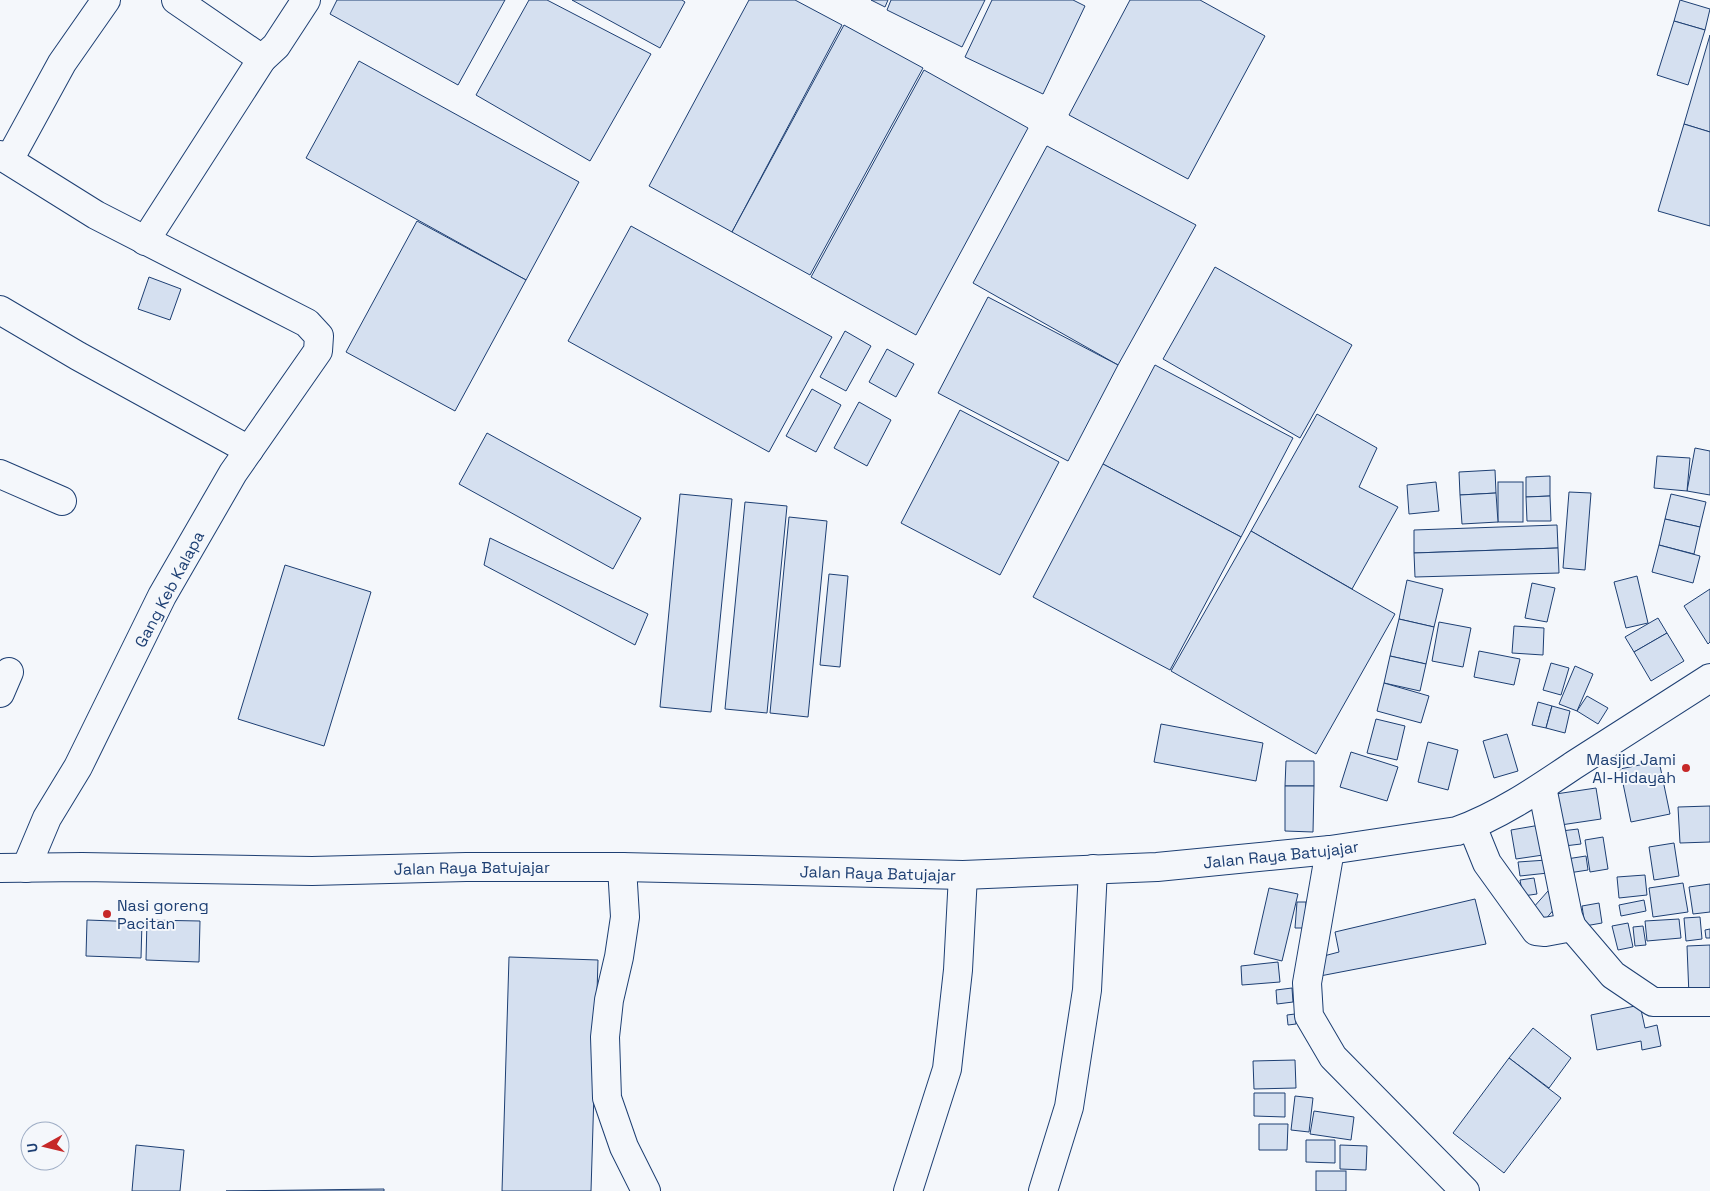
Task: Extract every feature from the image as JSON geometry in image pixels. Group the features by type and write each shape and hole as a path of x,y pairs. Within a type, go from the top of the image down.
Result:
{"main road":[{"path":"106,0 62,63 4,157 96,216 145,241 262,59 276,46 306,0"},
{"path":"176,0 262,59"},
{"name":"Gang Keb Kalapa","path":"13,868 47,818 78,767 162,596 234,473 318,351 318,336 307,323 145,241"},
{"path":"0,310 78,356 249,450"},
{"path":"0,474 62,501"},
{"name":"Jalan Raya Batujajar","path":"13,868 82,867 312,871 466,867 622,868 963,875 1157,867 1330,850 1457,831 1472,826 1542,786 1710,678"},
{"path":"1542,786 1568,916 1572,927 1613,975 1653,1002 1710,1002"},
{"path":"1472,826 1487,863 1536,931 1545,932 1572,927"},
{"path":"1330,850 1307,982 1309,1016 1333,1057 1465,1191"},
{"path":"622,868 624,917 605,1037 607,1098 624,1146 646,1191"},
{"path":"1043,1191 1069,1106 1087,990 1093,869"},
{"path":"908,1191 947,1069 958,970 963,875"}],"building":[{"path":"337,0 505,0 458,85 330,14"},
{"path":"529,0 547,0 651,54 590,161 476,95"},
{"path":"572,0 682,0 685,2 660,48"},
{"path":"749,0 795,0 842,25 732,232 649,186"},
{"path":"871,0 888,0 885,7"},
{"path":"891,0 985,0 962,47 887,10"},
{"path":"992,0 1073,0 1085,6 1043,94 965,57"},
{"path":"1130,0 1200,0 1265,36 1188,179 1069,115"},
{"path":"1680,0 1710,9 1705,30 1674,21"},
{"path":"1674,21 1705,30 1688,85 1657,75"},
{"path":"844,25 923,68 810,275 732,232"},
{"path":"1710,35 1710,132 1684,124"},
{"path":"359,61 579,182 526,280 306,158"},
{"path":"924,70 1028,128 916,335 811,277"},
{"path":"1684,124 1710,132 1710,226 1658,211"},
{"path":"1047,146 1196,225 1118,365 973,283"},
{"path":"417,221 526,280 455,411 346,352"},
{"path":"631,226 832,337 769,452 568,341"},
{"path":"1215,267 1352,345 1300,438 1163,359"},
{"path":"149,277 181,289 170,320 138,309"},
{"path":"988,297 1118,365 1068,461 938,393"},
{"path":"845,331 871,346 846,391 820,377"},
{"path":"887,349 914,364 896,397 869,382"},
{"path":"1155,365 1293,438 1241,537 1103,464"},
{"path":"812,389 841,405 816,452 786,436"},
{"path":"859,402 891,420 867,466 834,448"},
{"path":"960,410 1059,462 1000,575 901,523"},
{"path":"1317,414 1377,448 1359,487 1398,507 1352,589 1251,531"},
{"path":"487,433 641,518 613,569 459,484"},
{"path":"1695,448 1710,451 1710,495 1687,491"},
{"path":"1657,456 1690,458 1687,491 1654,488"},
{"path":"1103,464 1241,537 1170,670 1033,597"},
{"path":"1495,470 1496,493 1460,495 1459,472"},
{"path":"1550,476 1550,496 1526,497 1526,477"},
{"path":"1436,482 1439,511 1409,514 1407,485"},
{"path":"1498,482 1523,482 1523,522 1498,522"},
{"path":"1569,492 1591,493 1585,570 1563,568"},
{"path":"1496,493 1498,522 1462,524 1460,495"},
{"path":"680,494 732,499 711,712 660,707"},
{"path":"1671,494 1706,502 1700,527 1665,519"},
{"path":"1550,496 1551,521 1527,521 1526,497"},
{"path":"745,502 787,506 767,713 725,709"},
{"path":"789,517 827,521 808,717 770,713"},
{"path":"1665,519 1700,527 1694,554 1659,545"},
{"path":"1557,525 1558,548 1414,553 1414,530"},
{"path":"1251,531 1395,614 1316,754 1171,671"},
{"path":"490,538 648,614 635,645 484,565"},
{"path":"1659,545 1700,556 1693,583 1652,572"},
{"path":"1558,548 1559,573 1415,577 1414,553"},
{"path":"285,565 371,592 324,746 238,719"},
{"path":"829,574 848,576 840,667 820,665"},
{"path":"1637,576 1648,623 1626,628 1614,582"},
{"path":"1407,580 1443,589 1434,627 1399,619"},
{"path":"1532,583 1555,588 1547,622 1525,618"},
{"path":"1710,589 1710,642 1708,644 1684,606"},
{"path":"1658,618 1667,633 1634,652 1625,637"},
{"path":"1399,619 1434,627 1426,664 1390,656"},
{"path":"1439,622 1471,628 1463,667 1432,661"},
{"path":"1514,626 1544,628 1543,655 1512,653"},
{"path":"1667,633 1684,661 1651,681 1634,652"},
{"path":"1479,651 1520,659 1514,685 1474,677"},
{"path":"1390,656 1426,664 1420,691 1384,683"},
{"path":"1551,663 1569,668 1561,695 1543,690"},
{"path":"1575,666 1593,674 1577,711 1559,704"},
{"path":"1384,683 1429,696 1421,723 1377,711"},
{"path":"1587,696 1608,708 1598,724 1577,711"},
{"path":"1538,702 1552,706 1546,728 1532,725"},
{"path":"1552,706 1570,711 1565,733 1546,728"},
{"path":"1376,719 1405,726 1397,760 1367,753"},
{"path":"1161,724 1263,743 1256,781 1154,762"},
{"path":"1507,734 1518,771 1494,778 1483,741"},
{"path":"1428,742 1458,750 1448,790 1418,782"},
{"path":"1351,752 1398,767 1387,801 1340,787"},
{"path":"1286,761 1314,761 1314,786 1285,786"},
{"path":"1659,761 1670,814 1631,822 1620,769"},
{"path":"1285,786 1314,786 1313,832 1285,831"},
{"path":"1596,788 1601,819 1554,826 1549,795"},
{"path":"1710,806 1710,842 1680,843 1678,807"},
{"path":"1546,824 1550,854 1516,859 1511,830"},
{"path":"1578,829 1581,844 1556,847 1553,832"},
{"path":"1603,837 1608,869 1590,872 1585,840"},
{"path":"1674,843 1679,876 1654,880 1649,847"},
{"path":"1586,856 1588,870 1562,874 1560,860"},
{"path":"1547,860 1548,873 1520,876 1518,862"},
{"path":"1645,875 1647,895 1619,898 1617,877"},
{"path":"1534,878 1537,894 1523,896 1520,880"},
{"path":"1683,883 1688,912 1653,917 1649,888"},
{"path":"1710,884 1710,912 1693,914 1689,887"},
{"path":"1269,888 1298,894 1282,961 1254,954"},
{"path":"1548,891 1560,902 1545,920 1532,909"},
{"path":"1475,899 1486,944 1320,976 1316,958 1339,952 1335,932"},
{"path":"1644,900 1646,911 1621,916 1619,905"},
{"path":"1297,902 1306,902 1305,928 1295,928"},
{"path":"1599,903 1602,923 1585,926 1582,906"},
{"path":"1700,917 1702,939 1686,941 1684,918"},
{"path":"1679,919 1681,938 1647,941 1645,921"},
{"path":"87,920 142,922 141,958 86,956"},
{"path":"147,920 200,921 199,962 146,960"},
{"path":"1628,923 1633,947 1618,950 1612,926"},
{"path":"1643,926 1646,945 1635,946 1633,927"},
{"path":"1710,929 1710,938 1706,938 1705,930"},
{"path":"1710,945 1710,995 1689,996 1687,946"},
{"path":"509,957 598,960 591,1191 502,1191"},
{"path":"1278,962 1280,982 1242,985 1241,966"},
{"path":"1292,988 1293,1002 1277,1004 1276,990"},
{"path":"1640,1005 1645,1028 1657,1025 1661,1046 1642,1050 1641,1041 1597,1050 1591,1015"},
{"path":"1295,1014 1296,1024 1288,1025 1287,1015"},
{"path":"1533,1028 1571,1058 1549,1088 1509,1058"},
{"path":"1509,1058 1561,1098 1504,1173 1453,1133"},
{"path":"1295,1060 1296,1088 1254,1089 1253,1061"},
{"path":"1254,1093 1285,1093 1285,1117 1254,1116"},
{"path":"1295,1096 1313,1098 1309,1132 1291,1130"},
{"path":"1314,1111 1354,1117 1351,1140 1310,1134"},
{"path":"1259,1124 1288,1124 1287,1150 1259,1150"},
{"path":"1306,1140 1335,1140 1335,1163 1306,1162"},
{"path":"136,1145 184,1150 180,1191 132,1191"},
{"path":"1340,1145 1367,1146 1366,1170 1340,1169"},
{"path":"1316,1171 1346,1171 1346,1191 1316,1191"},
{"path":"384,1189 384,1191 226,1191"}],"place":[{"name":"Masjid Jami Al-Hidayah","path":"1686,768"},
{"name":"Nasi goreng Pacitan","path":"107,914"}]}
